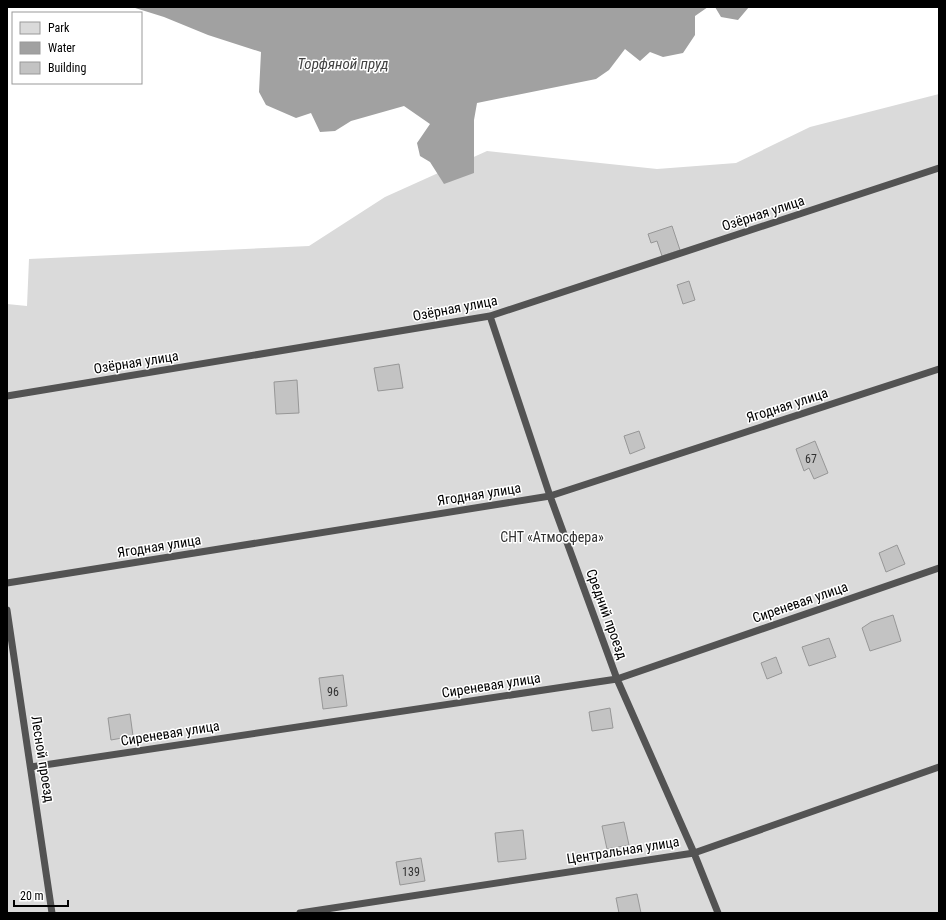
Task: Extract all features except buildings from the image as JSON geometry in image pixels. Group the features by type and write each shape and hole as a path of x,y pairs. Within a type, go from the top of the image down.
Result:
{"lane":[{"name":"Озёрная улица","path":"7,396 490,316 939,168"},
{"name":"Средний проезд","path":"490,316 550,496 618,679 694,853 718,913"},
{"name":"Ягодная улица","path":"7,583 550,496 939,369"},
{"name":"Сиреневая улица","path":"31,767 618,679 939,568"},
{"name":"Лесной проезд","path":"7,610 52,913"},
{"name":"Центральная улица","path":"300,913 694,853 939,767"}],"green space":[{"name":"СНТ «Атмосфера»","path":"939,94 939,913 7,913 7,304 27,306 29,259 309,246 385,197 487,151 657,169 736,163 810,127"}],"water":[{"name":"Торфяной пруд","path":"132,7 708,7 695,16 695,35 683,53 663,57 650,52 640,61 625,49 609,70 596,79 477,103 474,120 474,173 444,184 430,162 420,156 417,143 430,124 404,106 351,121 335,131 320,132 311,113 296,118 266,105 259,92 261,52 208,35 164,17"},
{"path":"715,7 749,7 738,20 721,17"}]}
